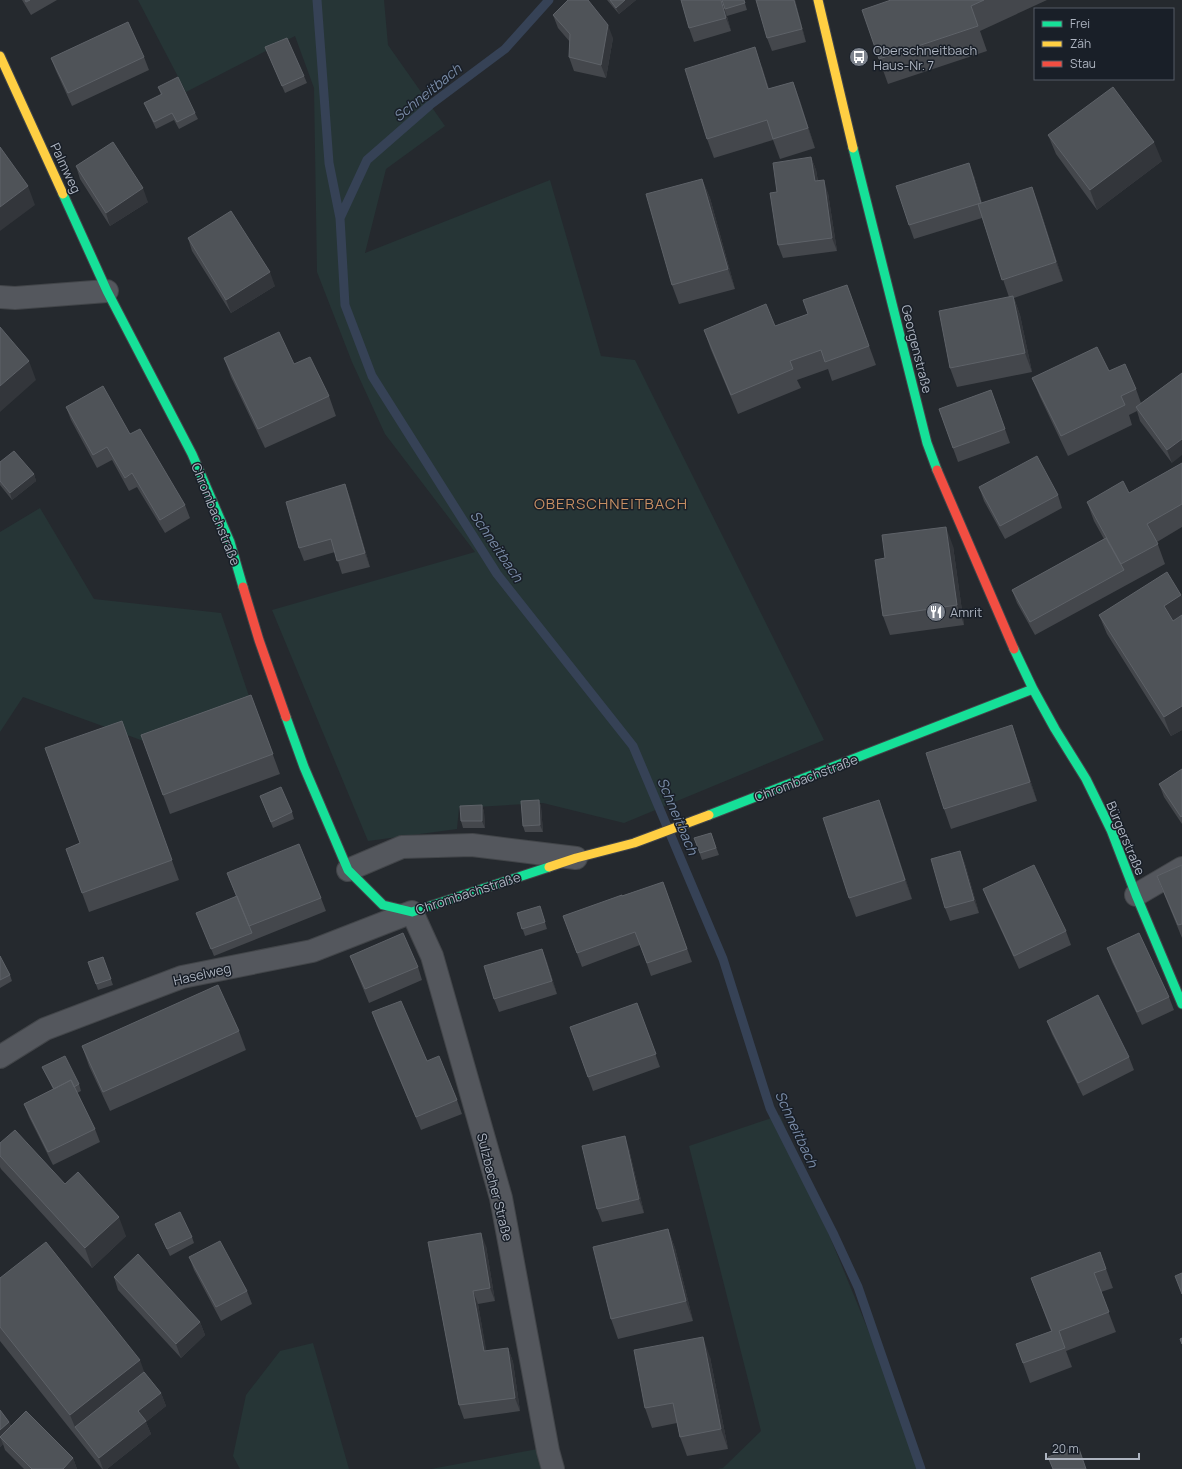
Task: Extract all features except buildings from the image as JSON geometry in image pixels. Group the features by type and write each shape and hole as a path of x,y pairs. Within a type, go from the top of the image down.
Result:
{"street":[{"name":"Georgenstraße","path":"818,0 864,193 927,443 943,486 1004,628 1034,689"},
{"name":"Palmweg","path":"0,56 107,291"},
{"name":"Chrombachstraße","path":"107,291 192,454 230,542 259,640 304,767 348,870 383,904 412,912 576,858 634,843 1034,689"},
{"path":"0,297 15,298 107,291"},
{"name":"Bürgerstraße","path":"1034,689 1055,729 1086,779 1111,830 1136,896 1182,1004"},
{"name":"Chrombachstraße","path":"348,870 402,847 472,845 576,858"},
{"path":"1136,896 1182,868"},
{"name":"Haselweg","path":"0,1057 45,1029 182,977 312,951 412,912"},
{"name":"Sulzbacher Straße","path":"412,912 432,956 501,1198 548,1451 553,1469"}],"shaded area":[{"path":"138,0 384,0 388,45 445,126 386,169 365,253 550,180 601,356 635,360 824,740 624,823 543,803 459,808 457,829 368,841 272,610 475,552 385,434 352,362 317,272 314,88 295,36 186,92"},
{"path":"40,508 94,599 221,613 252,705 149,743 23,697 0,732 0,532"},
{"path":"780,1115 925,1469 717,1469 723,1468 761,1431 689,1146"},
{"path":"313,1343 349,1469 240,1469 233,1456 246,1395 280,1351"},
{"path":"543,1448 547,1469 431,1469"}],"waterway":[{"name":"Schneitbach","path":"317,0 329,163 340,218"},
{"name":"Schneitbach","path":"549,0 505,49 430,105 367,160 340,218 345,305 372,376 497,574 633,746 723,959 770,1108 833,1233 858,1287 921,1469"}],"traffic: fast":[{"path":"853,148 927,443 937,470"},
{"path":"63,194 107,291 192,454 230,542 243,587"},
{"path":"1014,649 1033,689 1055,729 1086,779 1111,830 1136,895 1182,1004"},
{"path":"709,815 1033,689"},
{"path":"286,717 304,767 348,870 383,905 412,912 549,867"}],"traffic: slow":[{"path":"818,0 853,148"},
{"path":"0,56 63,194"},
{"path":"549,867 576,858 634,843 709,815"}],"traffic: jam":[{"path":"937,470 1014,649"},
{"path":"243,587 259,640 286,717"}],"place":[{"name":"Oberschneitbach Haus-Nr. 7","path":"859,57"},
{"name":"Amrit","path":"936,612"}],"district":[{"name":"OBERSCHNEITBACH","path":"611,503"}]}
